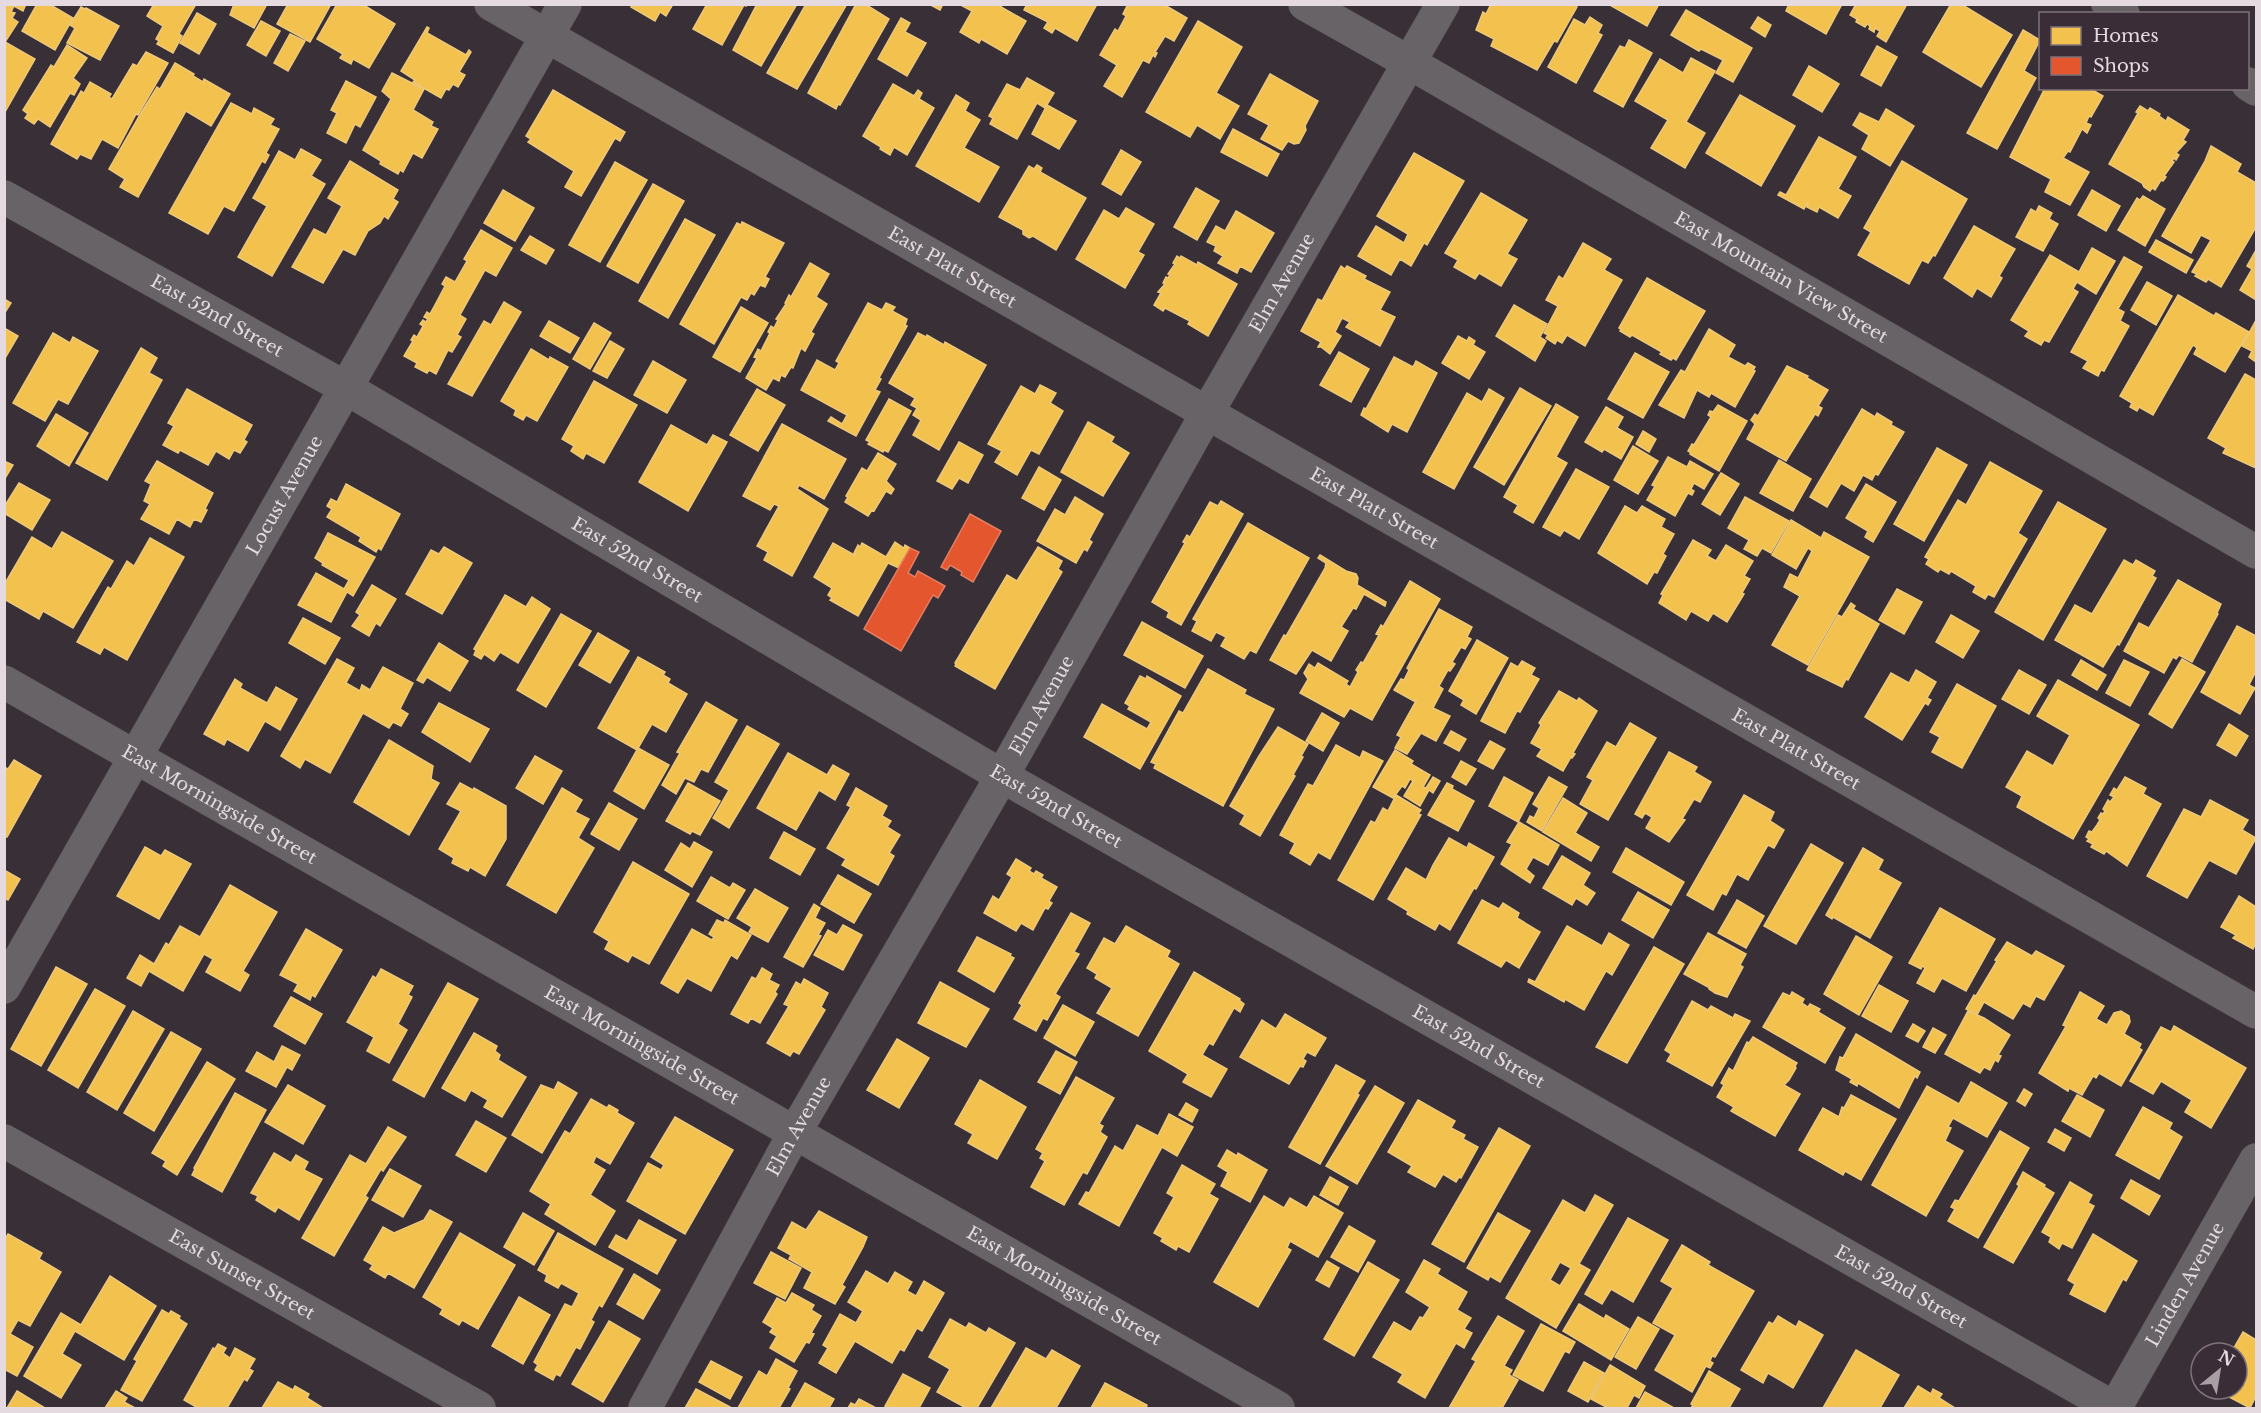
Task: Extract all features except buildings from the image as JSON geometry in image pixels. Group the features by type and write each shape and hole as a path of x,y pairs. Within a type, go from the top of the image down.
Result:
{"street":[{"name":"East Platt Street","path":"491,4 2256,1012"},
{"name":"Locust Avenue","path":"4,987 565,4"},
{"name":"East Mountain View Street","path":"1305,4 2256,552"},
{"name":"Elm Avenue","path":"645,1408 795,1132 1002,776 1207,413 1443,4"},
{"name":"East 52nd Street","path":"4,197 346,388 1002,776 2114,1408"},
{"name":"East Morningside Street","path":"4,681 1278,1408"},
{"name":"East Sunset Street","path":"4,1141 478,1408"},
{"name":"Linden Avenue","path":"2114,1408 2256,1160"}]}
